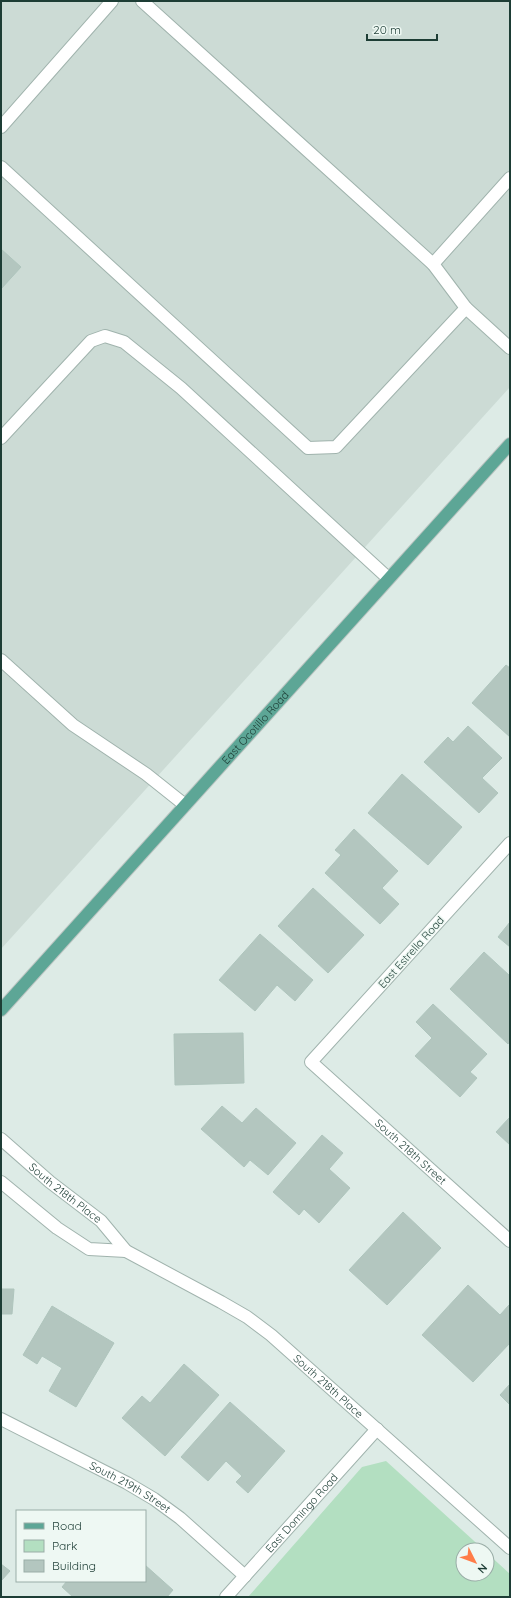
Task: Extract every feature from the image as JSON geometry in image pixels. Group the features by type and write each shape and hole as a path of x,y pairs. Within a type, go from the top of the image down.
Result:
{"main road":[{"name":"East Ocotillo Road","path":"1,1010 510,444"}],"street":[{"path":"1,127 112,1"},
{"path":"142,1 433,264 466,308 510,348"},
{"path":"1,167 308,448 336,447 466,308"},
{"path":"433,264 510,178"},
{"path":"1,438 90,342 105,336 124,342 181,388 388,578"},
{"path":"1,660 73,725 146,774 185,805"},
{"name":"East Estrella Road","path":"311,1062 510,843"},
{"name":"South 218th Street","path":"311,1062 510,1241"},
{"name":"South 218th Place","path":"1,1139 50,1182 101,1220 126,1251 221,1302 272,1335 510,1548"},
{"name":"South 218th Place","path":"1,1182 57,1228 89,1248 126,1251"},
{"name":"South 219th Street","path":"1,1419 127,1483 154,1499 180,1518 245,1576"},
{"name":"East Domingo Road","path":"226,1597 377,1429"}],"shaded area":[{"path":"1,1 510,1 510,387 1,949"}],"green space":[{"path":"386,1461 475,1542 455,1542 455,1582 495,1582 495,1560 510,1574 510,1597 248,1597 362,1467"}],"building":[{"path":"1,249 21,267 1,289"},
{"path":"506,665 510,668 510,737 472,703"},
{"path":"468,726 502,758 482,778 498,793 479,813 424,762 448,737 453,742"},
{"path":"402,774 462,827 428,865 368,813"},
{"path":"354,829 398,871 382,888 399,904 380,924 325,873 341,855 335,850"},
{"path":"313,888 364,935 328,973 278,926"},
{"path":"510,922 510,947 498,937"},
{"path":"260,934 313,980 295,1001 277,985 255,1011 219,980"},
{"path":"484,952 510,976 510,1041 508,1044 450,989"},
{"path":"433,1004 487,1054 470,1072 477,1078 460,1097 415,1056 432,1038 416,1022"},
{"path":"243,1033 244,1083 175,1085 174,1034"},
{"path":"222,1106 242,1123 256,1108 296,1143 268,1175 250,1160 244,1167 201,1129"},
{"path":"510,1117 510,1145 496,1132"},
{"path":"322,1135 343,1153 329,1169 350,1188 319,1223 304,1209 299,1215 273,1192"},
{"path":"403,1212 441,1248 387,1305 349,1270"},
{"path":"468,1285 500,1315 509,1305 510,1307 510,1343 473,1382 422,1335"},
{"path":"1,1289 14,1289 12,1314 1,1314"},
{"path":"52,1306 114,1343 76,1407 49,1391 62,1368 42,1356 37,1364 23,1355"},
{"path":"184,1364 219,1395 165,1456 122,1418 142,1396 150,1403"},
{"path":"510,1384 510,1405 500,1395"},
{"path":"230,1402 285,1451 248,1493 236,1482 242,1476 226,1461 208,1481 181,1457"},
{"path":"1,1564 10,1571 1,1581"},
{"path":"146,1566 173,1590 167,1597 73,1597 62,1587 66,1582 146,1582"}]}
